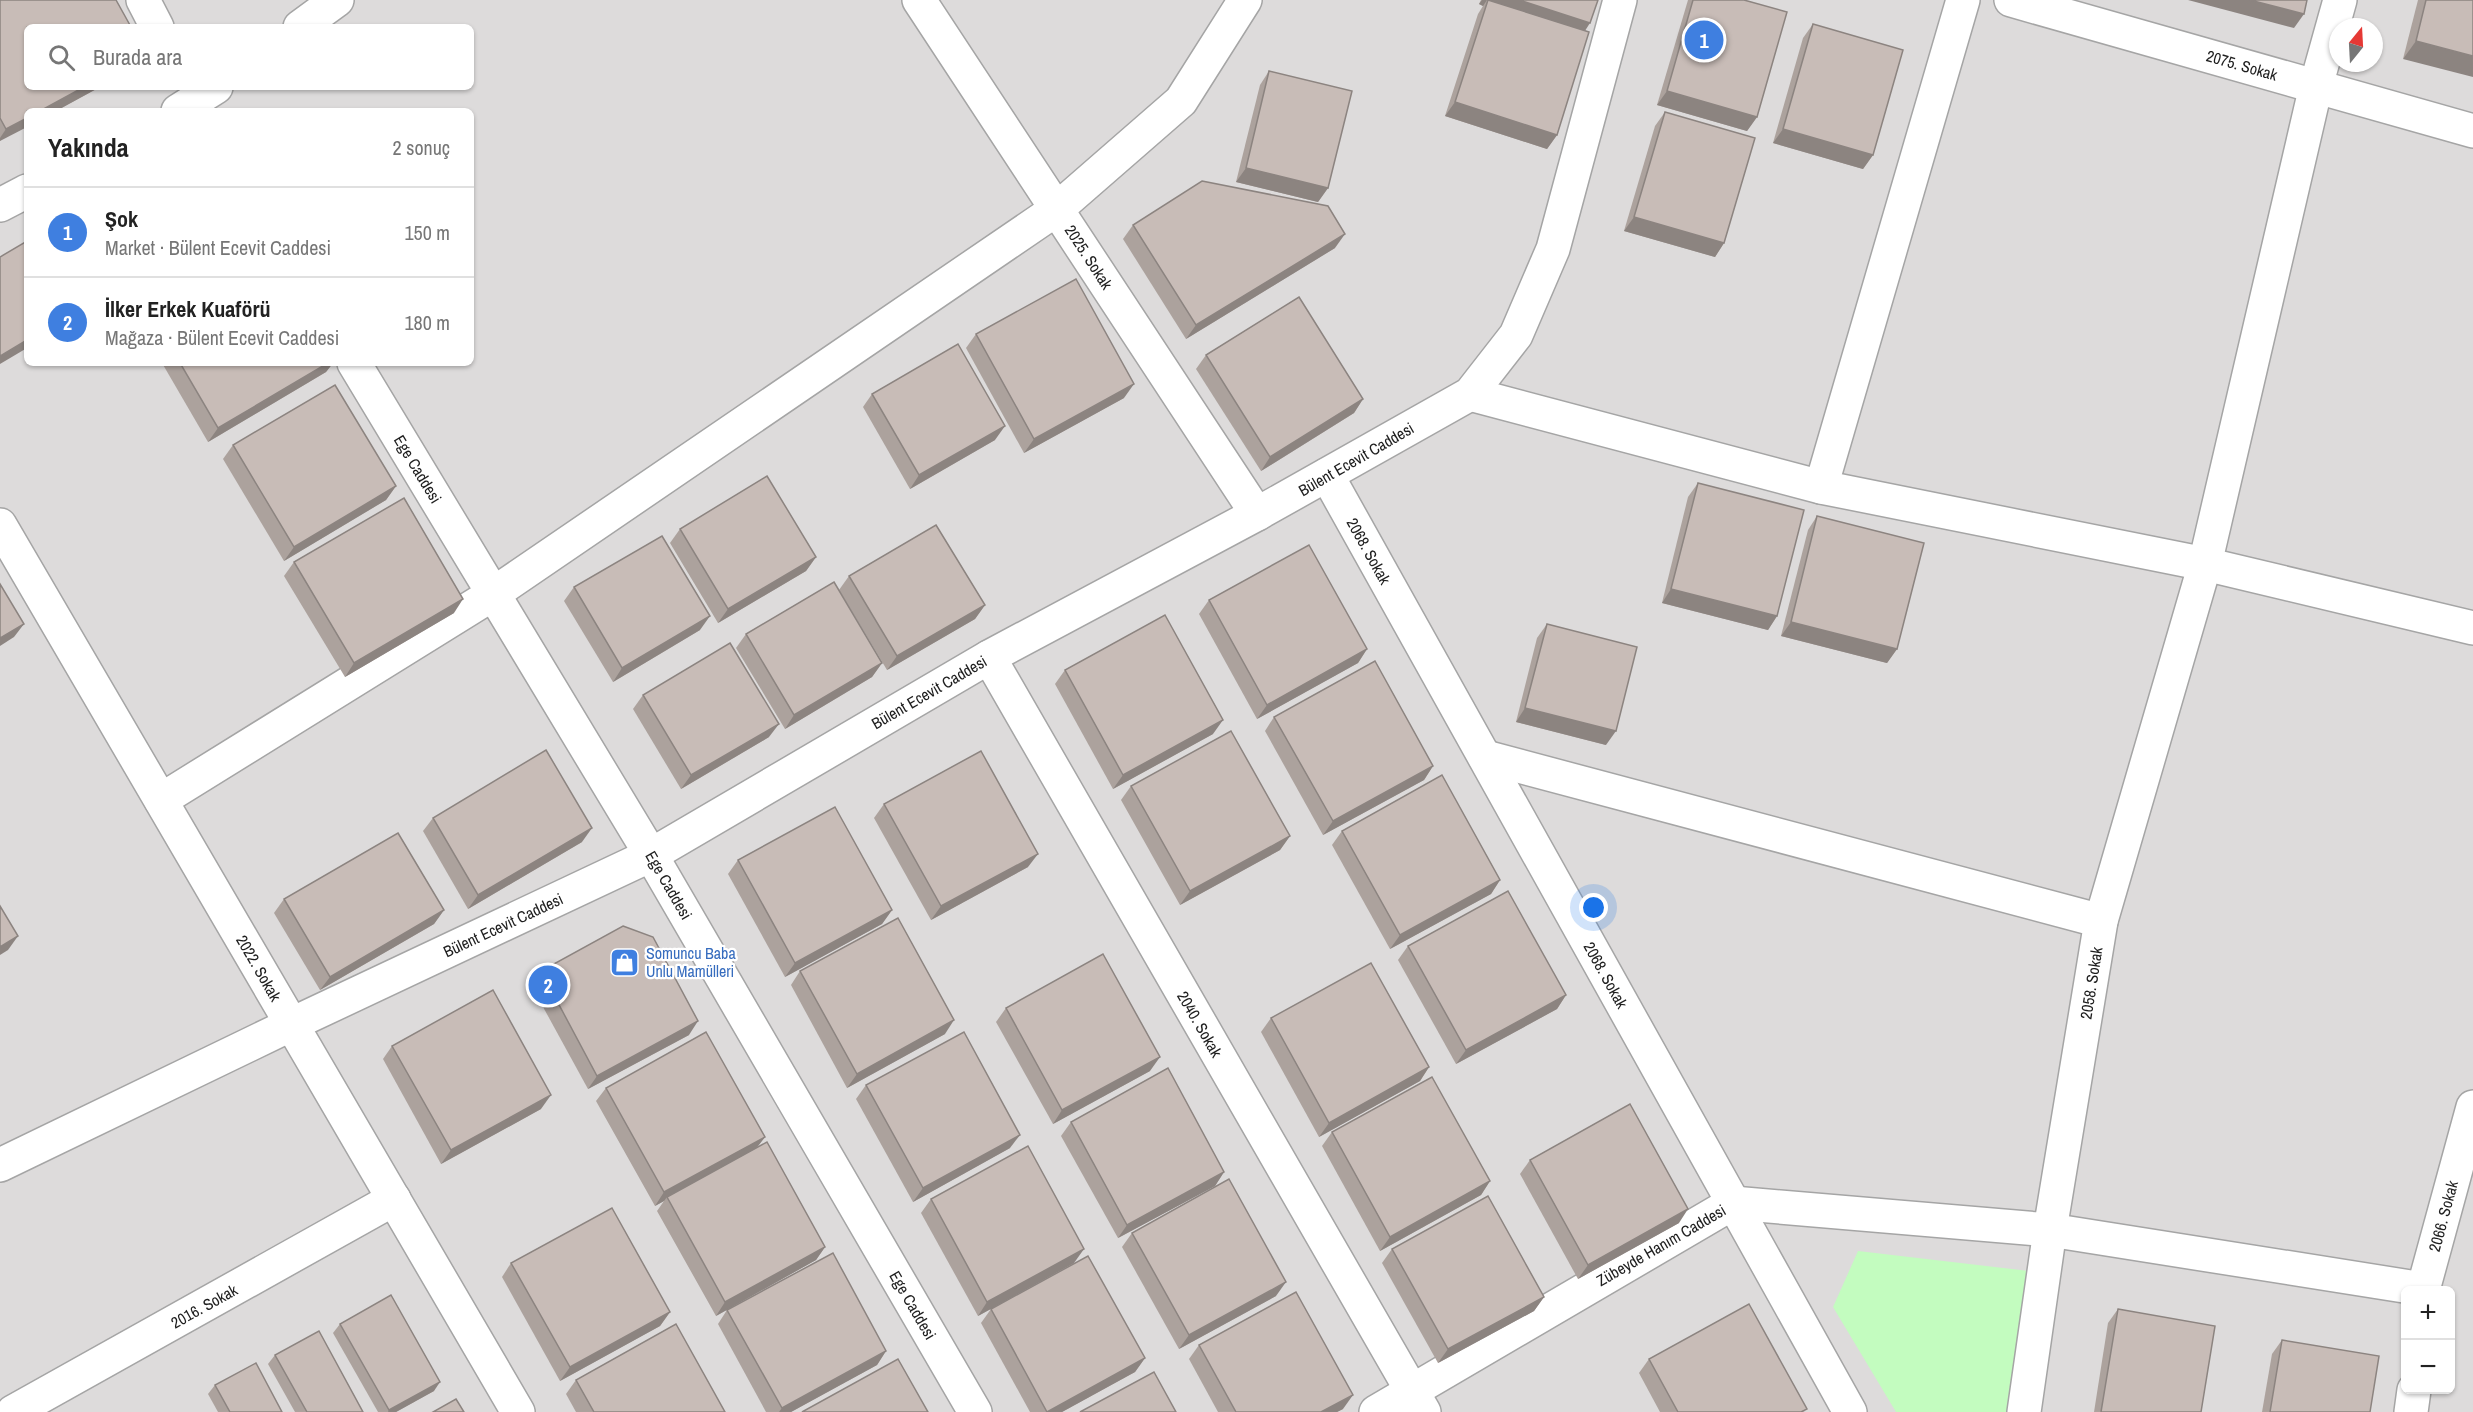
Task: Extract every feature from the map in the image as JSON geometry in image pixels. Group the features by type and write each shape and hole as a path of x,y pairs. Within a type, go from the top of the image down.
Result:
{"street":[{"path":"143,0 155,24"},
{"path":"304,24 337,0"},
{"name":"2025. Sokak","path":"919,0 1257,514"},
{"path":"161,800 493,594 1057,208 1181,101 1245,0"},
{"name":"Bülent Ecevit Caddesi","path":"0,1165 651,855 989,657 1257,514 1470,394 1516,335 1553,249 1620,0"},
{"path":"1821,487 1963,0"},
{"name":"2075. Sokak","path":"2011,0 2473,131"},
{"name":"2058. Sokak","path":"2024,1412 2050,1230 2101,921 2205,564 2316,86 2340,0"},
{"path":"0,205 24,193"},
{"name":"Ege Caddesi","path":"356,366 651,855 975,1412"},
{"path":"1470,394 1821,487 2205,564 2473,628"},
{"name":"2068. Sokak","path":"1327,475 1850,1412"},
{"name":"2022. Sokak","path":"0,525 518,1412"},
{"name":"2040. Sokak","path":"989,657 1418,1402"},
{"path":"1485,757 2101,921"},
{"name":"2066. Sokak","path":"2424,1286 2473,1107"},
{"name":"2016. Sokak","path":"13,1412 394,1199"},
{"name":"Zübeyde Hanım Caddesi","path":"1376,1412 1418,1402 1733,1203 2050,1230 2401,1286"},
{"path":"2412,1412 2414,1394"}],"shaded area":[{"path":"0,0 2473,0 2473,1412 0,1412"}],"green space":[{"path":"1858,1251 2029,1271 2009,1412 1896,1412 1833,1307"}],"building":[{"path":"0,0 116,0 129,24 24,24 24,90 78,90 46,108 24,108 24,120 6,129 0,118"},
{"path":"1488,0 1589,32 1557,135 1455,102"},
{"path":"1519,0 1598,0 1590,23"},
{"path":"1693,0 1744,0 1787,12 1757,117 1667,91"},
{"path":"2250,0 2307,0 2304,14"},
{"path":"2426,0 2473,0 2473,56 2416,41"},
{"path":"1813,24 1903,50 1873,155 1783,129"},
{"path":"1269,71 1352,91 1328,188 1246,168"},
{"path":"1665,112 1755,138 1724,243 1634,217"},
{"path":"1202,181 1328,206 1345,234 1196,325 1133,225"},
{"path":"24,243 24,342 0,356 0,257"},
{"path":"1076,279 1134,384 1034,439 976,334"},
{"path":"1299,297 1363,399 1270,457 1206,355"},
{"path":"958,344 1005,426 919,475 872,394"},
{"path":"182,366 323,366 218,428"},
{"path":"335,385 396,486 294,547 233,445"},
{"path":"767,476 816,557 728,609 680,529"},
{"path":"1698,483 1804,510 1777,616 1671,589"},
{"path":"404,498 463,599 354,663 294,562"},
{"path":"1817,516 1924,543 1897,649 1791,622"},
{"path":"936,525 985,605 897,656 849,576"},
{"path":"662,536 710,616 622,668 574,587"},
{"path":"1309,545 1367,649 1267,705 1209,600"},
{"path":"834,582 882,663 794,715 746,634"},
{"path":"0,584 24,624 0,638"},
{"path":"1165,615 1223,720 1123,775 1065,670"},
{"path":"1547,624 1637,647 1616,731 1525,708"},
{"path":"730,643 779,724 691,775 643,695"},
{"path":"1375,661 1433,766 1333,821 1274,717"},
{"path":"1231,731 1290,836 1190,891 1131,786"},
{"path":"546,750 592,828 478,895 433,818"},
{"path":"981,751 1038,854 941,906 884,804"},
{"path":"1442,775 1500,880 1400,935 1342,831"},
{"path":"835,807 892,910 795,963 738,860"},
{"path":"398,833 444,910 330,977 284,899"},
{"path":"1508,891 1566,995 1466,1050 1408,946"},
{"path":"0,906 18,936 0,947"},
{"path":"898,918 954,1020 857,1074 800,971"},
{"path":"623,926 653,937 698,1021 597,1076 541,971"},
{"path":"1103,954 1160,1057 1062,1110 1006,1008"},
{"path":"1371,963 1429,1067 1329,1123 1271,1018"},
{"path":"493,990 551,1095 451,1150 392,1046"},
{"path":"706,1032 765,1137 664,1192 606,1088"},
{"path":"964,1032 1020,1135 923,1188 866,1085"},
{"path":"1168,1068 1224,1172 1127,1225 1071,1122"},
{"path":"1432,1077 1490,1181 1390,1237 1332,1132"},
{"path":"1630,1104 1688,1209 1588,1265 1530,1160"},
{"path":"767,1142 825,1247 725,1302 667,1197"},
{"path":"1028,1146 1084,1249 987,1302 931,1199"},
{"path":"1229,1179 1286,1282 1189,1335 1132,1233"},
{"path":"1488,1196 1544,1297 1448,1349 1392,1249"},
{"path":"612,1208 670,1312 570,1367 511,1263"},
{"path":"833,1253 886,1351 782,1408 727,1310"},
{"path":"1088,1256 1145,1358 1047,1412 991,1309"},
{"path":"1296,1292 1353,1395 1321,1412 1236,1412 1199,1345"},
{"path":"391,1295 440,1382 389,1410 340,1324"},
{"path":"1749,1304 1807,1409 1801,1412 1678,1412 1649,1359"},
{"path":"2118,1309 2215,1326 2201,1412 2101,1412"},
{"path":"676,1324 725,1412 594,1412 576,1380"},
{"path":"319,1331 363,1412 307,1412 275,1355"},
{"path":"2282,1340 2379,1356 2370,1412 2270,1412"},
{"path":"898,1359 928,1412 802,1412"},
{"path":"256,1363 282,1412 230,1412 215,1385"},
{"path":"1154,1372 1176,1412 1080,1412"},
{"path":"456,1399 464,1412 433,1412"}],"place":[{"name":"Şok","path":"1704,40"},
{"name":"Somuncu Baba Unlu Mamülleri","path":"625,962"},
{"name":"İlker Erkek Kuaförü","path":"548,985"}]}
